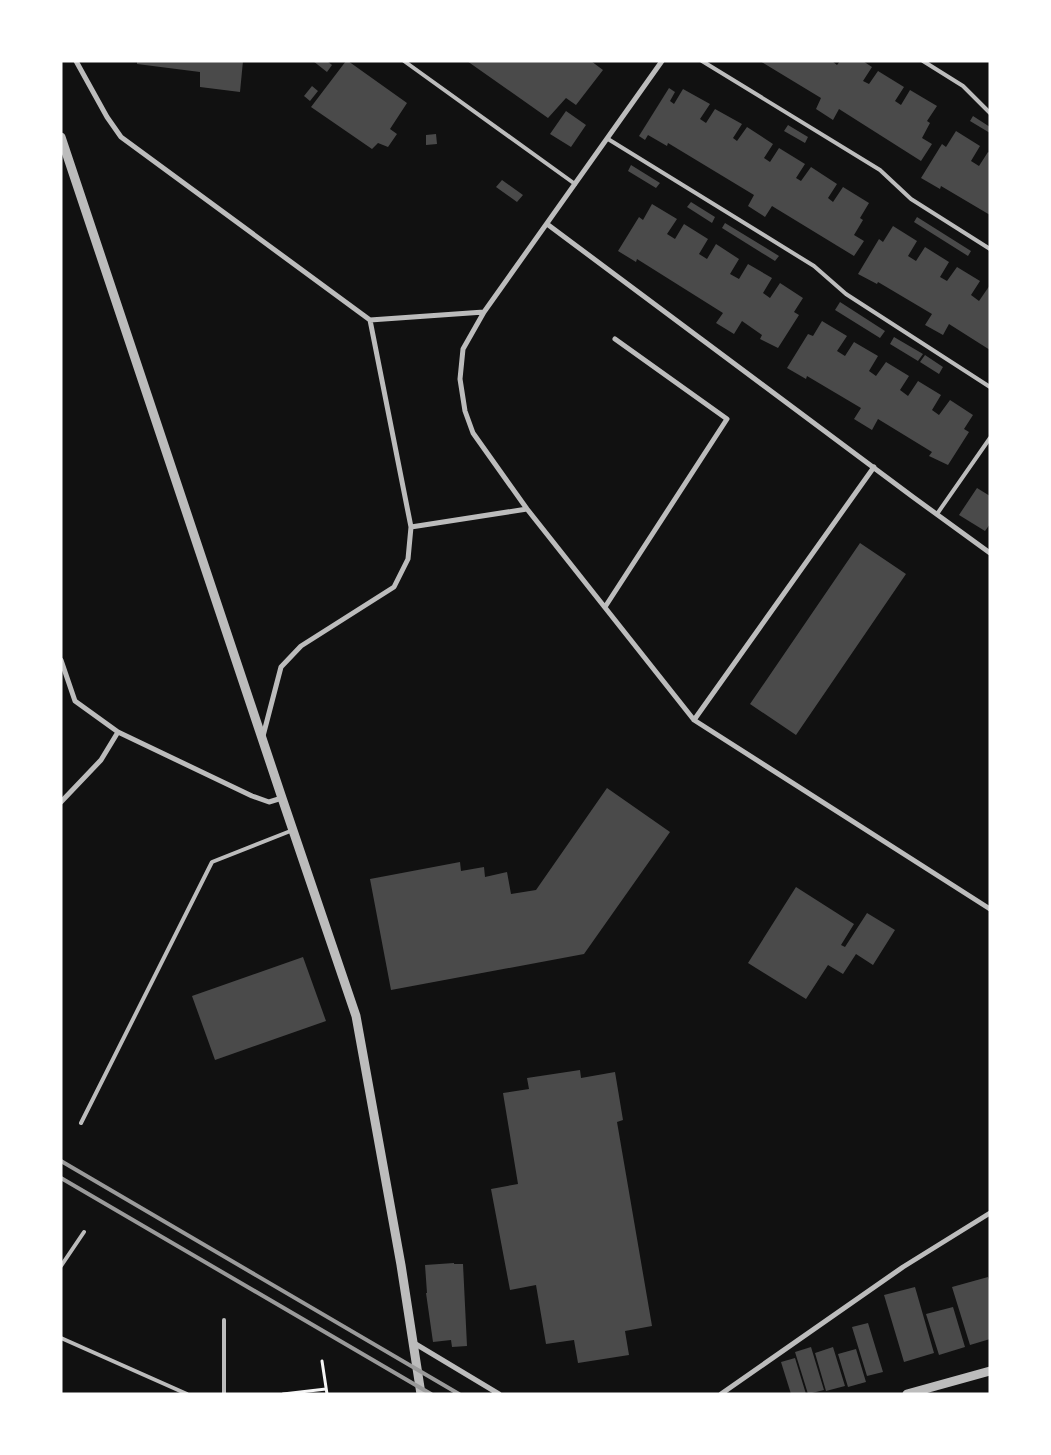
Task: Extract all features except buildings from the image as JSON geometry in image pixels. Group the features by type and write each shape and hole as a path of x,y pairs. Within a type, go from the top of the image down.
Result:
{"street":[{"path":"76,61 120,137 370,320 484,312"},
{"path":"662,61 484,312 463,349 460,379 465,411 473,433 527,509 694,720 990,909"},
{"path":"61,138 356,1016 399,1256 421,1394"},
{"path":"547,224 990,552"},
{"path":"262,740 281,667 301,646 394,586 408,559 411,527 370,320"},
{"path":"605,607 727,419 615,339"},
{"path":"694,720 874,467"},
{"path":"411,527 527,509"},
{"path":"61,660 75,701 118,732 252,796 269,802 282,798"},
{"path":"61,802 100,760 118,732"},
{"path":"721,1394 903,1267 990,1213"},
{"path":"413,1342 499,1394"},
{"path":"907,1394 990,1371"}],"lane":[{"path":"404,61 575,184"},
{"path":"702,61 880,170 911,199 990,249"},
{"path":"923,61 963,86 990,113"},
{"path":"608,138 814,266 846,294 990,387"},
{"path":"937,514 990,438"},
{"path":"81,1124 212,862 293,830"},
{"path":"61,1266 84,1232"},
{"path":"224,1320 224,1394"},
{"path":"61,1338 188,1394"}],"path":[{"path":"283,1394 327,1392 322,1361"}],"railway":[{"path":"61,1161 459,1394"},
{"path":"61,1178 431,1394"}]}
